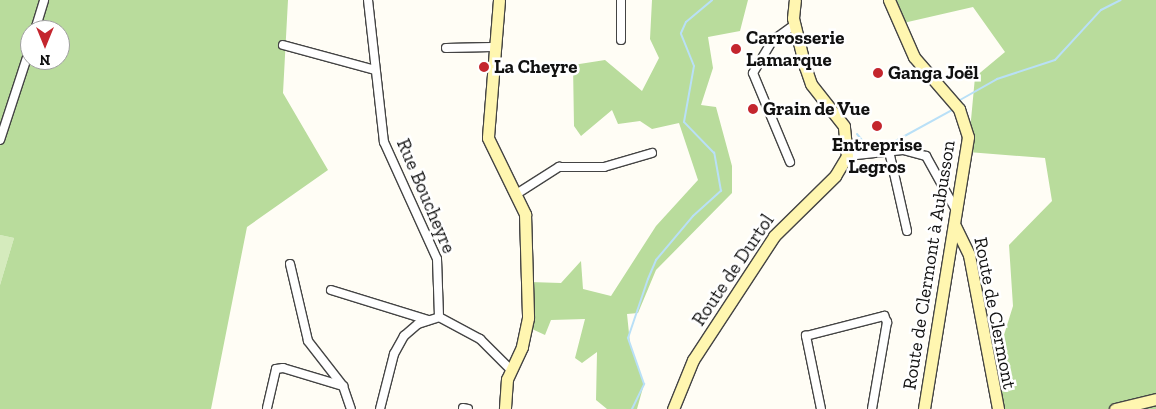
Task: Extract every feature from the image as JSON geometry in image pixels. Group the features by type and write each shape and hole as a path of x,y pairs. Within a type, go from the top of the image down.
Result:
{"street":[{"path":"38,20 44,0"},
{"name":"Rue Boucheyre","path":"368,0 375,70 388,155 437,261 438,317"},
{"path":"499,0 492,47 488,138 496,161 518,193 525,220 528,318 522,347 510,369 505,409"},
{"path":"620,40 621,0"},
{"path":"795,0 794,25 811,84 844,126 847,156 889,151 926,156 957,212"},
{"name":"Route de Clermont à Aubusson","path":"889,0 918,64 957,107 966,124 968,149 924,409"},
{"path":"790,162 754,73 772,41 794,25"},
{"path":"283,45 375,70"},
{"path":"446,48 492,47"},
{"path":"0,140 24,70"},
{"path":"889,151 906,231"},
{"path":"518,193 559,167 604,167 652,153"},
{"name":"Route de Durtol","path":"673,409 693,360 774,236 835,176 847,156"},
{"name":"Route de Clermont","path":"955,226 969,255 998,409"},
{"path":"290,264 308,341 343,386 351,409"},
{"path":"331,290 428,320"},
{"path":"821,409 806,336 879,316 887,318 872,409"},
{"path":"380,409 394,354 409,331 428,320 438,317 480,340 510,369"},
{"path":"267,408 276,369 306,372 343,386"},
{"path":"1115,409 1156,399"},
{"path":"463,408 468,409"}],"green space":[{"path":"0,0 288,0 283,93 328,170 247,227 211,409 0,409 0,285 14,238 0,235"},
{"path":"652,0 748,0 740,31 708,37 713,68 701,105 716,107 732,166 732,193 656,270 638,313 627,314 630,343 644,384 637,409 607,409 596,400 597,352 582,363 575,358 585,319 551,320 545,335 532,329 530,282 561,283 581,261 583,289 611,296 656,226 698,180 679,123 652,129 640,121 618,124 612,110 581,136 574,126 573,65 605,60 642,91 659,58 650,39"},
{"path":"890,0 1156,0 1156,409 997,409 990,380 1013,306 1009,245 1052,201 1045,158 968,152 975,77 1005,52 973,7 899,24"},
{"path":"0,235 14,238 0,285"}],"waterway":[{"path":"632,409 644,384 628,338 648,279 656,260 693,216 721,191 714,153 684,122 694,66 681,33 686,22 712,0"},
{"path":"960,100 997,79 1055,60 1101,10 1121,0"},
{"path":"857,134 866,145 890,144 952,110"}],"place":[{"name":"Carrosserie Lamarque","path":"736,49"},
{"name":"La Cheyre","path":"484,67"},
{"name":"Ganga Joël","path":"878,73"},
{"name":"Grain de Vue","path":"753,109"},
{"name":"Entreprise Legros","path":"877,126"}]}
